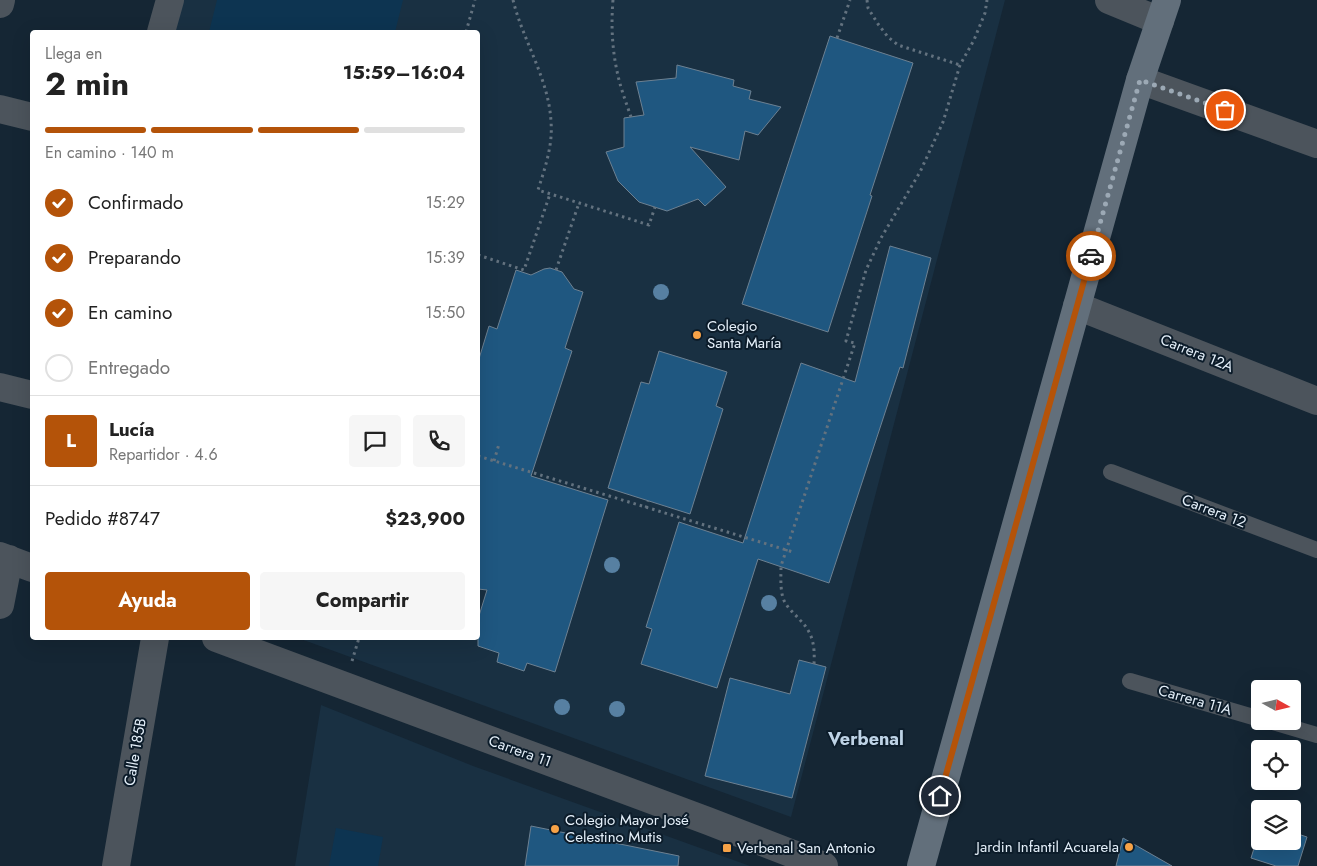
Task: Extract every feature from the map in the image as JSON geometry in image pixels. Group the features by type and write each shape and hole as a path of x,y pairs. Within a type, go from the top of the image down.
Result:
{"street":[{"path":"0,4 1,0"},
{"path":"162,30 170,0"},
{"path":"920,866 1140,80 1163,10 1109,0"},
{"path":"1140,80 1317,144"},
{"path":"0,109 30,116"},
{"name":"Carrera 12A","path":"1077,306 1317,401"},
{"path":"0,387 30,394"},
{"path":"0,605 14,561"},
{"name":"Calle 185B","path":"116,866 155,640"},
{"name":"Carrera 11","path":"221,640 824,866"}],"lane":[{"name":"Carrera 12","path":"1111,472 1317,550"},
{"name":"Carrera 11A","path":"1130,681 1251,716"},
{"path":"1300,730 1317,735"}],"path":[{"path":"467,30 475,0"},
{"path":"513,0 525,39 548,97 552,123 549,151 538,190 649,226 655,207"},
{"path":"613,0 613,44 617,72 631,117"},
{"path":"837,38 850,0"},
{"path":"866,0 868,8 878,24 898,45 960,65"},
{"path":"814,664 815,650 809,630 792,612 784,599 780,584 782,566 855,344 846,341 866,270 881,238 920,172 943,122 960,65 986,13 987,0"},
{"path":"480,256 524,270 550,194"},
{"path":"556,270 579,203"},
{"path":"494,461 499,444"},
{"path":"480,457 566,485 793,552"},
{"path":"646,508 648,501"},
{"path":"718,535 720,530"},
{"path":"349,667 358,640"}],"shaded area":[{"name":"Colegio Santa María","path":"179,0 1005,0 791,817 304,640 480,640 480,30 171,30"},
{"path":"217,0 403,0 396,30 210,30"},
{"path":"321,705 473,766 750,866 295,866"},
{"path":"336,828 383,837 378,866 329,866"}],"building":[{"path":"830,36 913,63 828,332 742,304"},
{"path":"677,65 734,80 733,86 751,91 749,99 781,107 758,135 745,131 739,160 690,147 726,187 705,206 698,199 667,211 639,202 618,181 606,152 624,147 624,118 644,115 636,82 676,78"},
{"path":"890,246 931,258 903,368 900,367 829,583 758,559 717,688 641,664 652,629 646,627 679,522 743,543 801,363 855,382"},
{"path":"550,268 562,272 574,289 583,292 565,348 572,351 531,476 608,500 555,672 527,663 524,671 497,662 499,653 478,646 478,640 480,640 480,613 487,590 480,589 480,355 489,326 497,329 516,270 531,275"},
{"path":"659,351 727,372 716,406 723,409 690,514 608,488 641,382 649,384"},
{"path":"799,660 826,667 792,798 705,776 730,678 790,694"},
{"path":"531,826 679,856 678,866 525,866"},
{"path":"1301,835 1307,837 1298,866 1276,866 1251,858 1253,850 1301,850"},
{"name":"Jardin Infantil Acuarela","path":"1123,838 1172,866 1116,866"}],"way so far":[{"path":"1091,256 1140,80 1225,110"}],"place":[{"name":"Colegio Santa María","path":"697,335"},
{"name":"Colegio Mayor José Celestino Mutis","path":"555,829"},
{"name":"Jardin Infantil Acuarela","path":"1129,847"},
{"name":"Verbenal San Antonio","path":"727,848"}],"district":[{"name":"Verbenal","path":"866,739"}],"route":[{"path":"940,796 1091,256"}]}
